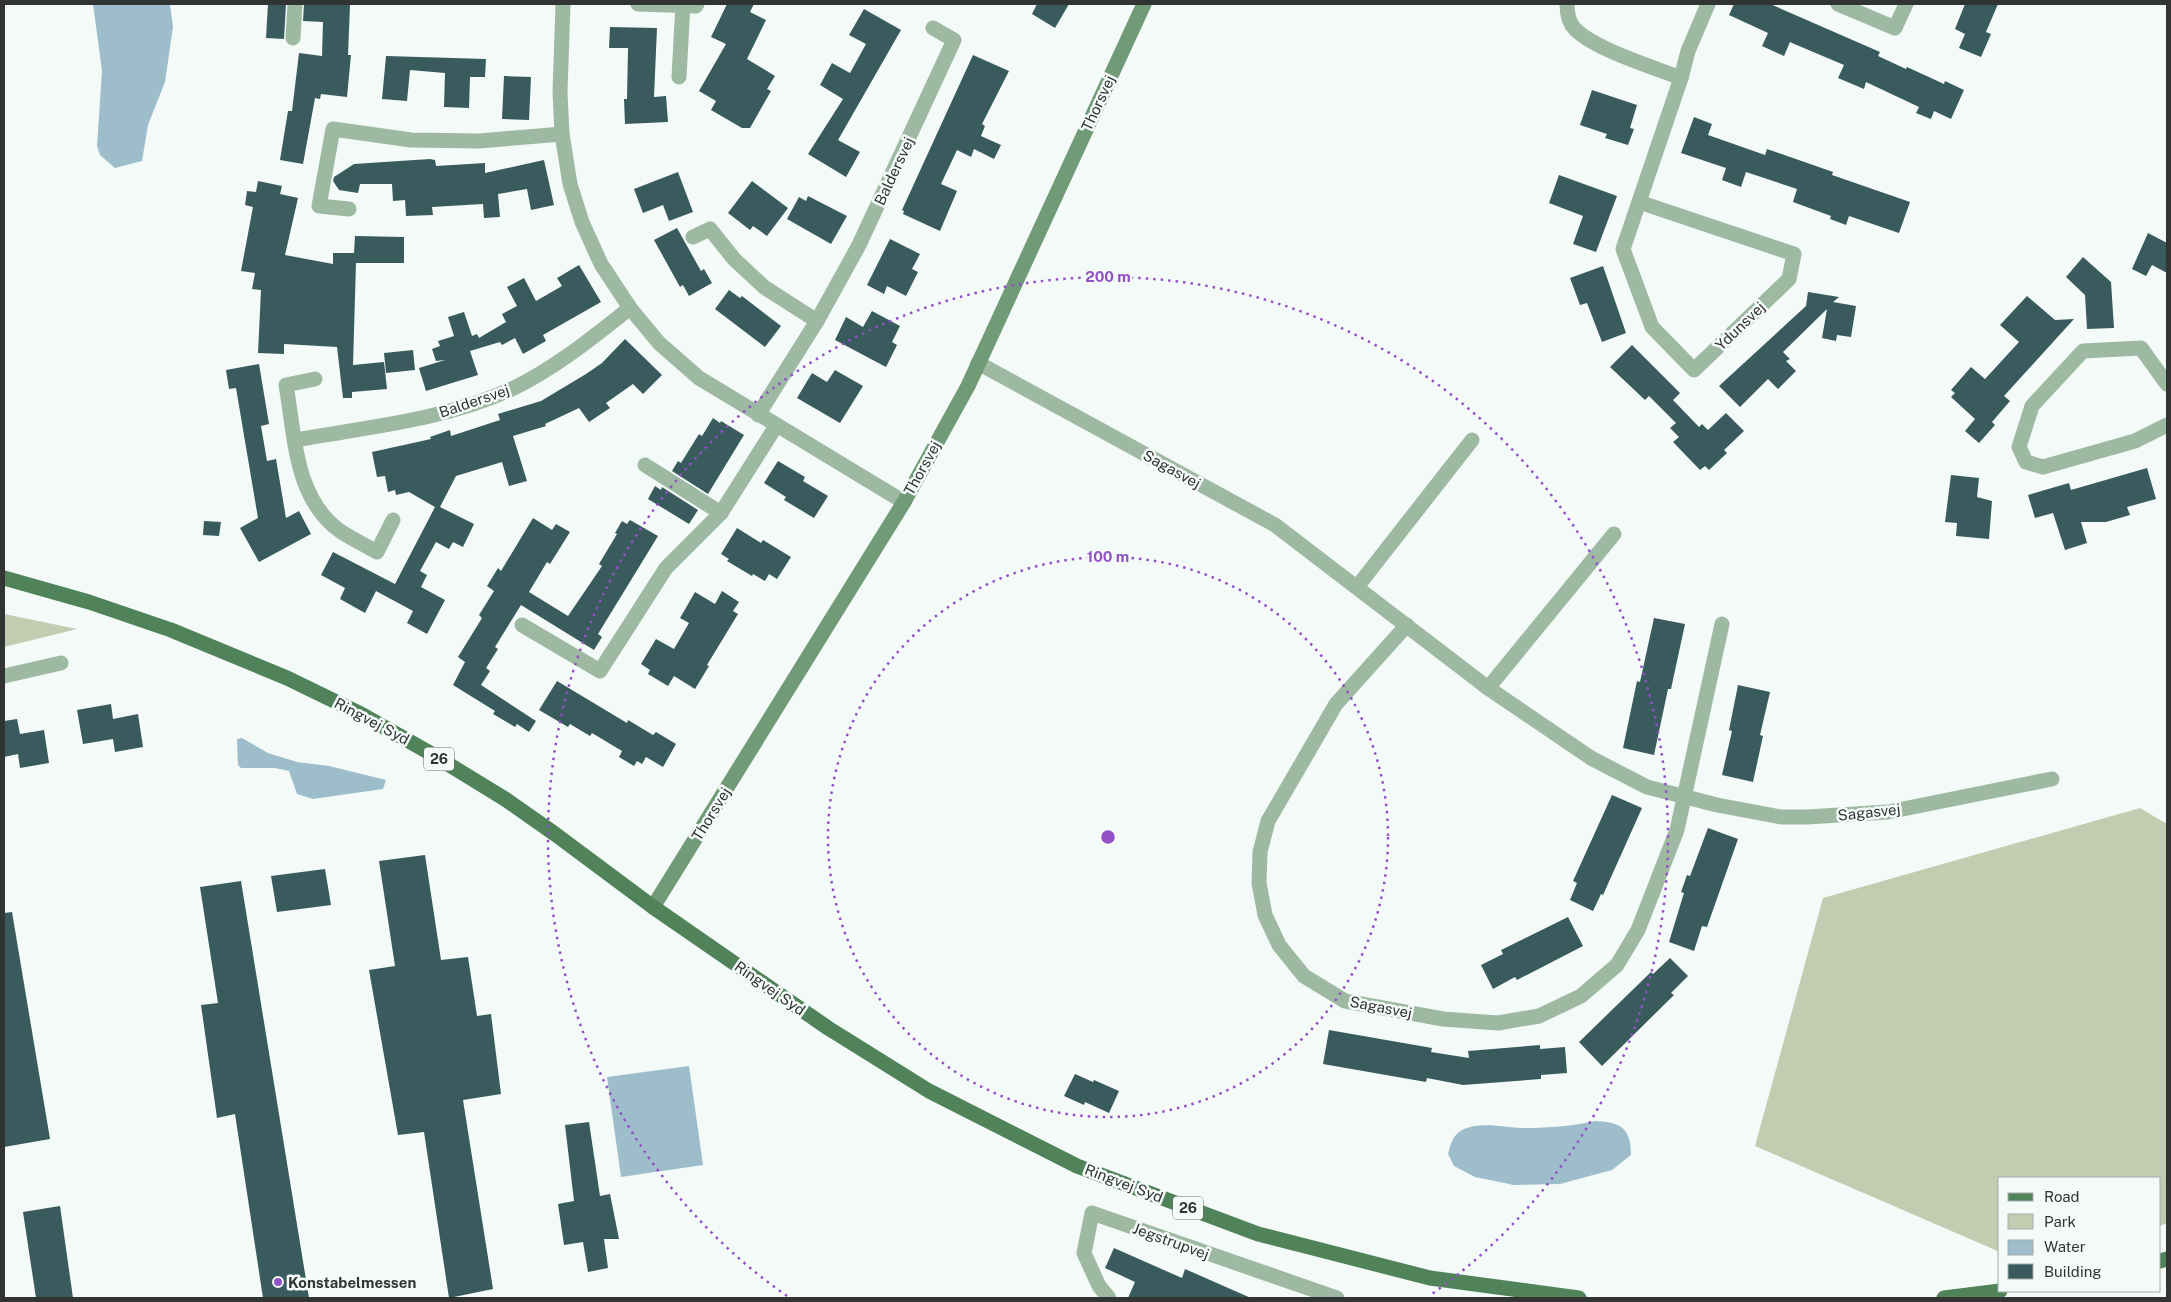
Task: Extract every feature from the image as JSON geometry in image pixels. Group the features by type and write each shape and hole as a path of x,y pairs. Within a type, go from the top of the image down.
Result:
{"main road":[{"name":"Ringvej Syd","path":"4,578 89,602 171,630 287,678 361,714 430,753 504,799 555,834 653,907 828,1028 921,1086 1077,1166 1258,1234 1430,1278 1579,1298"},
{"path":"1944,1298 1998,1291"}],"street":[{"path":"293,38 295,4"},
{"path":"563,4 560,92 562,134 570,184 582,222 601,264 630,308 660,343 699,378 904,502"},
{"path":"638,4 688,5 680,78"},
{"name":"Thorsvej","path":"653,907 904,502 968,386 1144,4"},
{"path":"1567,4 1567,12 1574,28 1590,42 1681,78"},
{"name":"Ydunsvej","path":"1639,202 1794,254 1789,278 1694,370 1652,327 1622,249 1681,78 1688,51 1708,4"},
{"path":"1838,4 1895,28 1906,4"},
{"name":"Baldersvej","path":"758,415 817,321 859,245 954,40 933,28"},
{"path":"349,209 319,206 332,129 411,140 450,141 479,141 562,134"},
{"path":"693,237 710,229 734,259 764,287 817,321"},
{"name":"Baldersvej","path":"296,440 419,418 472,405 514,388 561,361 630,308"},
{"path":"2167,384 2141,348 2083,351 2032,406 2019,448 2026,462 2043,467 2136,441 2167,425"},
{"name":"Sagasvej","path":"978,363 1274,525 1488,688 1591,758 1647,787 1781,817 1807,817 1888,812 2052,779"},
{"path":"316,379 286,385 300,470 307,491 321,512 339,530 377,552 393,520"},
{"path":"522,625 600,671 666,568 722,513 776,426"},
{"path":"1357,587 1472,440"},
{"path":"645,465 722,513"},
{"path":"1488,688 1614,534"},
{"name":"Sagasvej","path":"1407,625 1336,704 1268,821 1260,852 1259,883 1265,915 1278,945 1304,976 1345,1001 1443,1019 1498,1023 1539,1016 1581,996 1617,964 1638,930 1677,830 1722,624"},
{"path":"4,676 61,662"},
{"name":"Jegstrupvej","path":"1109,1298 1099,1286 1084,1253 1092,1213 1337,1298"}],"green space":[{"path":"4,614 77,629 4,647"},
{"path":"2140,808 2167,824 2167,1223 2161,1226 2161,1177 1998,1177 1998,1251 1755,1146 1823,898"}],"water":[{"path":"93,4 170,4 173,27 165,82 148,125 142,161 115,168 100,155 97,146 102,71"},
{"path":"242,738 268,753 297,762 329,766 386,780 383,789 313,799 297,794 289,771 275,768 241,768 238,765 237,739"},
{"path":"689,1066 703,1165 621,1177 607,1077"},
{"path":"1595,1121 1612,1123 1623,1128 1629,1138 1631,1155 1612,1170 1560,1184 1514,1185 1475,1177 1454,1166 1448,1154 1451,1143 1460,1131 1479,1125 1544,1128"}],"building":[{"path":"268,4 286,4 284,39 266,38"},
{"path":"304,4 350,5 348,55 351,55 347,97 321,94 320,99 315,98 303,164 280,160 288,111 292,111 299,53 322,56 323,22 303,21"},
{"path":"727,4 754,4 750,12 766,20 747,59 775,76 767,89 771,91 750,128 742,128 711,110 716,101 699,91 726,44 711,37"},
{"path":"1037,4 1069,4 1055,28 1032,14"},
{"path":"1734,4 1770,4 1880,52 1878,56 1906,69 1907,67 1944,84 1945,81 1964,90 1951,119 1934,111 1931,119 1916,113 1919,107 1866,82 1864,89 1838,78 1844,65 1790,42 1784,56 1762,46 1768,33 1729,15"},
{"path":"1965,4 1998,4 1986,32 1991,34 1981,57 1959,48 1965,34 1955,29"},
{"path":"864,9 901,30 838,140 860,152 846,177 808,154 843,99 820,85 832,63 850,73 866,44 849,35"},
{"path":"610,27 657,28 654,97 666,96 668,122 625,124 624,99 627,99 628,48 609,48"},
{"path":"973,55 1009,71 982,124 985,126 981,136 1001,145 994,159 974,149 971,157 957,150 941,184 957,191 940,231 903,214 904,211 902,210"},
{"path":"386,56 486,59 485,77 470,77 469,108 444,107 445,73 410,70 407,101 382,99"},
{"path":"504,76 531,77 529,120 502,119"},
{"path":"1592,90 1637,105 1630,128 1634,129 1628,145 1605,138 1607,134 1580,125"},
{"path":"1694,117 1712,124 1708,135 1765,155 1767,149 1833,172 1832,175 1910,202 1899,233 1849,216 1846,225 1830,219 1831,216 1793,202 1797,189 1746,172 1741,187 1722,180 1726,168 1681,153"},
{"path":"435,160 436,166 485,163 485,173 544,160 554,205 531,210 527,189 498,194 500,217 484,218 483,204 432,207 433,215 406,216 405,200 393,201 392,184 360,184 358,193 339,190 333,181 334,177 354,164"},
{"path":"678,172 693,212 669,221 663,205 643,213 634,189"},
{"path":"1559,175 1617,196 1596,252 1573,244 1583,216 1549,203"},
{"path":"258,181 282,186 280,194 298,198 285,255 333,264 333,253 354,253 355,236 404,237 404,263 356,263 353,365 384,362 387,389 352,392 352,398 343,398 337,347 284,344 284,354 258,353 261,290 252,289 255,273 241,271 253,207 245,205 247,191 256,192"},
{"path":"752,181 788,208 767,236 753,226 750,230 728,213"},
{"path":"808,196 847,216 831,244 787,219 799,197 806,201"},
{"path":"677,228 701,271 704,269 712,283 689,296 683,285 680,287 654,240"},
{"path":"2148,233 2167,243 2167,273 2152,265 2146,276 2132,269"},
{"path":"890,239 920,254 912,269 918,272 906,296 887,286 884,294 867,285"},
{"path":"2083,257 2111,282 2114,328 2087,329 2085,295 2066,277"},
{"path":"579,265 601,302 543,335 546,341 523,354 515,338 502,345 500,342 470,351 478,375 426,391 419,368 445,360 436,361 432,349 440,346 438,341 454,336 448,317 464,312 472,336 477,334 479,338 506,322 502,314 517,306 507,287 524,278 536,301 562,286 557,278"},
{"path":"1603,266 1626,333 1602,342 1587,303 1580,305 1570,278"},
{"path":"729,290 740,298 742,296 781,326 765,347 715,309"},
{"path":"1808,292 1839,297 1833,302 1856,306 1851,337 1837,335 1836,341 1822,338 1827,309 1783,352 1790,359 1786,361 1796,371 1778,389 1768,379 1740,407 1719,386 1806,306"},
{"path":"2027,296 2055,320 2074,319 2004,396 2010,401 1992,422 1995,425 1979,443 1965,431 1975,419 1951,397 1955,393 1951,390 1971,367 1985,379 2019,342 2000,325"},
{"path":"872,311 900,326 892,342 897,345 886,367 835,340 846,317 863,327"},
{"path":"625,339 662,375 643,394 633,384 606,403 610,408 589,422 579,408 545,424 546,426 513,436 527,481 509,486 502,462 456,476 440,507 474,524 463,547 453,542 449,549 436,542 420,571 427,575 421,587 445,600 427,634 407,623 413,611 376,591 365,613 340,599 345,588 321,575 333,552 395,584 435,507 409,492 396,495 395,490 388,492 385,476 377,477 372,452 431,439 430,437 450,430 451,436 500,420 498,414 541,401 586,374 602,363"},
{"path":"1632,345 1680,393 1673,400 1699,427 1702,424 1708,430 1726,413 1744,431 1724,450 1727,453 1709,470 1705,466 1700,470 1673,442 1679,437 1670,428 1676,423 1649,396 1645,400 1610,367"},
{"path":"413,350 415,370 386,373 384,353"},
{"path":"259,364 269,424 261,426 267,461 276,459 286,518 299,511 311,534 259,562 240,528 258,518 236,388 229,389 226,370"},
{"path":"835,370 863,386 840,423 797,398 812,373 827,382"},
{"path":"713,418 744,435 708,494 672,471 678,461 681,463 699,434 702,436"},
{"path":"778,461 805,477 803,481 828,496 814,518 784,500 786,497 764,483"},
{"path":"2147,468 2156,499 2127,507 2130,515 2106,522 2081,522 2087,543 2065,550 2053,513 2035,518 2028,495 2069,483 2071,490"},
{"path":"1951,475 1979,478 1977,497 1992,501 1989,539 1956,536 1957,523 1945,522"},
{"path":"655,486 661,490 662,487 698,510 689,524 648,499"},
{"path":"533,518 552,530 556,524 570,532 550,564 547,562 529,592 568,616 602,566 599,564 617,534 615,533 622,521 627,524 630,520 658,536 598,634 602,637 594,650 521,605 495,647 498,649 486,668 490,671 481,685 536,721 529,732 517,724 515,727 493,714 495,711 453,685 465,662 458,657 482,618 479,615 494,591 487,586 498,568 501,571"},
{"path":"204,521 221,522 219,536 203,535"},
{"path":"737,528 761,543 763,540 791,557 777,579 769,574 765,581 753,574 752,576 727,561 729,559 721,554"},
{"path":"722,591 739,602 733,611 738,614 707,665 709,666 695,689 674,676 668,686 648,674 650,670 641,664 656,639 674,649 689,623 680,618 695,592 715,604"},
{"path":"1654,618 1685,624 1671,689 1668,689 1654,755 1623,748 1637,681 1640,682"},
{"path":"557,681 627,723 628,720 653,735 656,732 676,744 663,767 646,757 642,764 637,761 634,766 619,757 622,751 592,733 590,736 570,724 568,727 539,710"},
{"path":"1738,685 1770,692 1760,735 1763,736 1753,782 1722,775 1732,731 1729,730"},
{"path":"111,704 113,719 138,714 143,747 115,752 113,739 83,744 77,710"},
{"path":"17,719 20,734 44,730 49,763 20,768 18,754 4,757 4,721"},
{"path":"1612,795 1642,808 1603,895 1601,894 1593,911 1570,900 1577,883 1573,881"},
{"path":"1708,828 1738,839 1707,927 1702,926 1694,951 1669,942 1684,893 1681,892 1687,875 1690,876"},
{"path":"425,855 441,960 468,957 477,1016 491,1014 501,1094 463,1100 493,1289 449,1298 424,1132 398,1135 369,970 395,966 379,861"},
{"path":"325,869 331,905 277,912 271,876"},
{"path":"241,881 309,1298 263,1298 235,1114 217,1118 201,1005 218,1003 200,887"},
{"path":"12,912 50,1139 4,1147 4,913"},
{"path":"1568,917 1583,946 1517,980 1515,977 1493,989 1481,965 1503,954 1501,950"},
{"path":"1670,958 1688,976 1671,993 1674,995 1602,1066 1579,1042 1651,972 1653,974"},
{"path":"1329,1030 1432,1048 1431,1052 1469,1058 1468,1051 1540,1045 1540,1049 1565,1047 1567,1073 1541,1075 1541,1079 1463,1085 1427,1078 1426,1082 1323,1064"},
{"path":"1075,1074 1119,1091 1109,1113 1085,1102 1084,1105 1064,1096"},
{"path":"589,1122 600,1196 610,1194 619,1239 604,1239 608,1268 588,1272 583,1242 564,1245 558,1204 574,1201 565,1125"},
{"path":"60,1206 73,1298 36,1298 23,1212"},
{"path":"1114,1248 1182,1278 1185,1269 1251,1298 1128,1298 1135,1282 1105,1268"}],"place":[{"name":"Konstabelmessen","path":"278,1282"}]}
